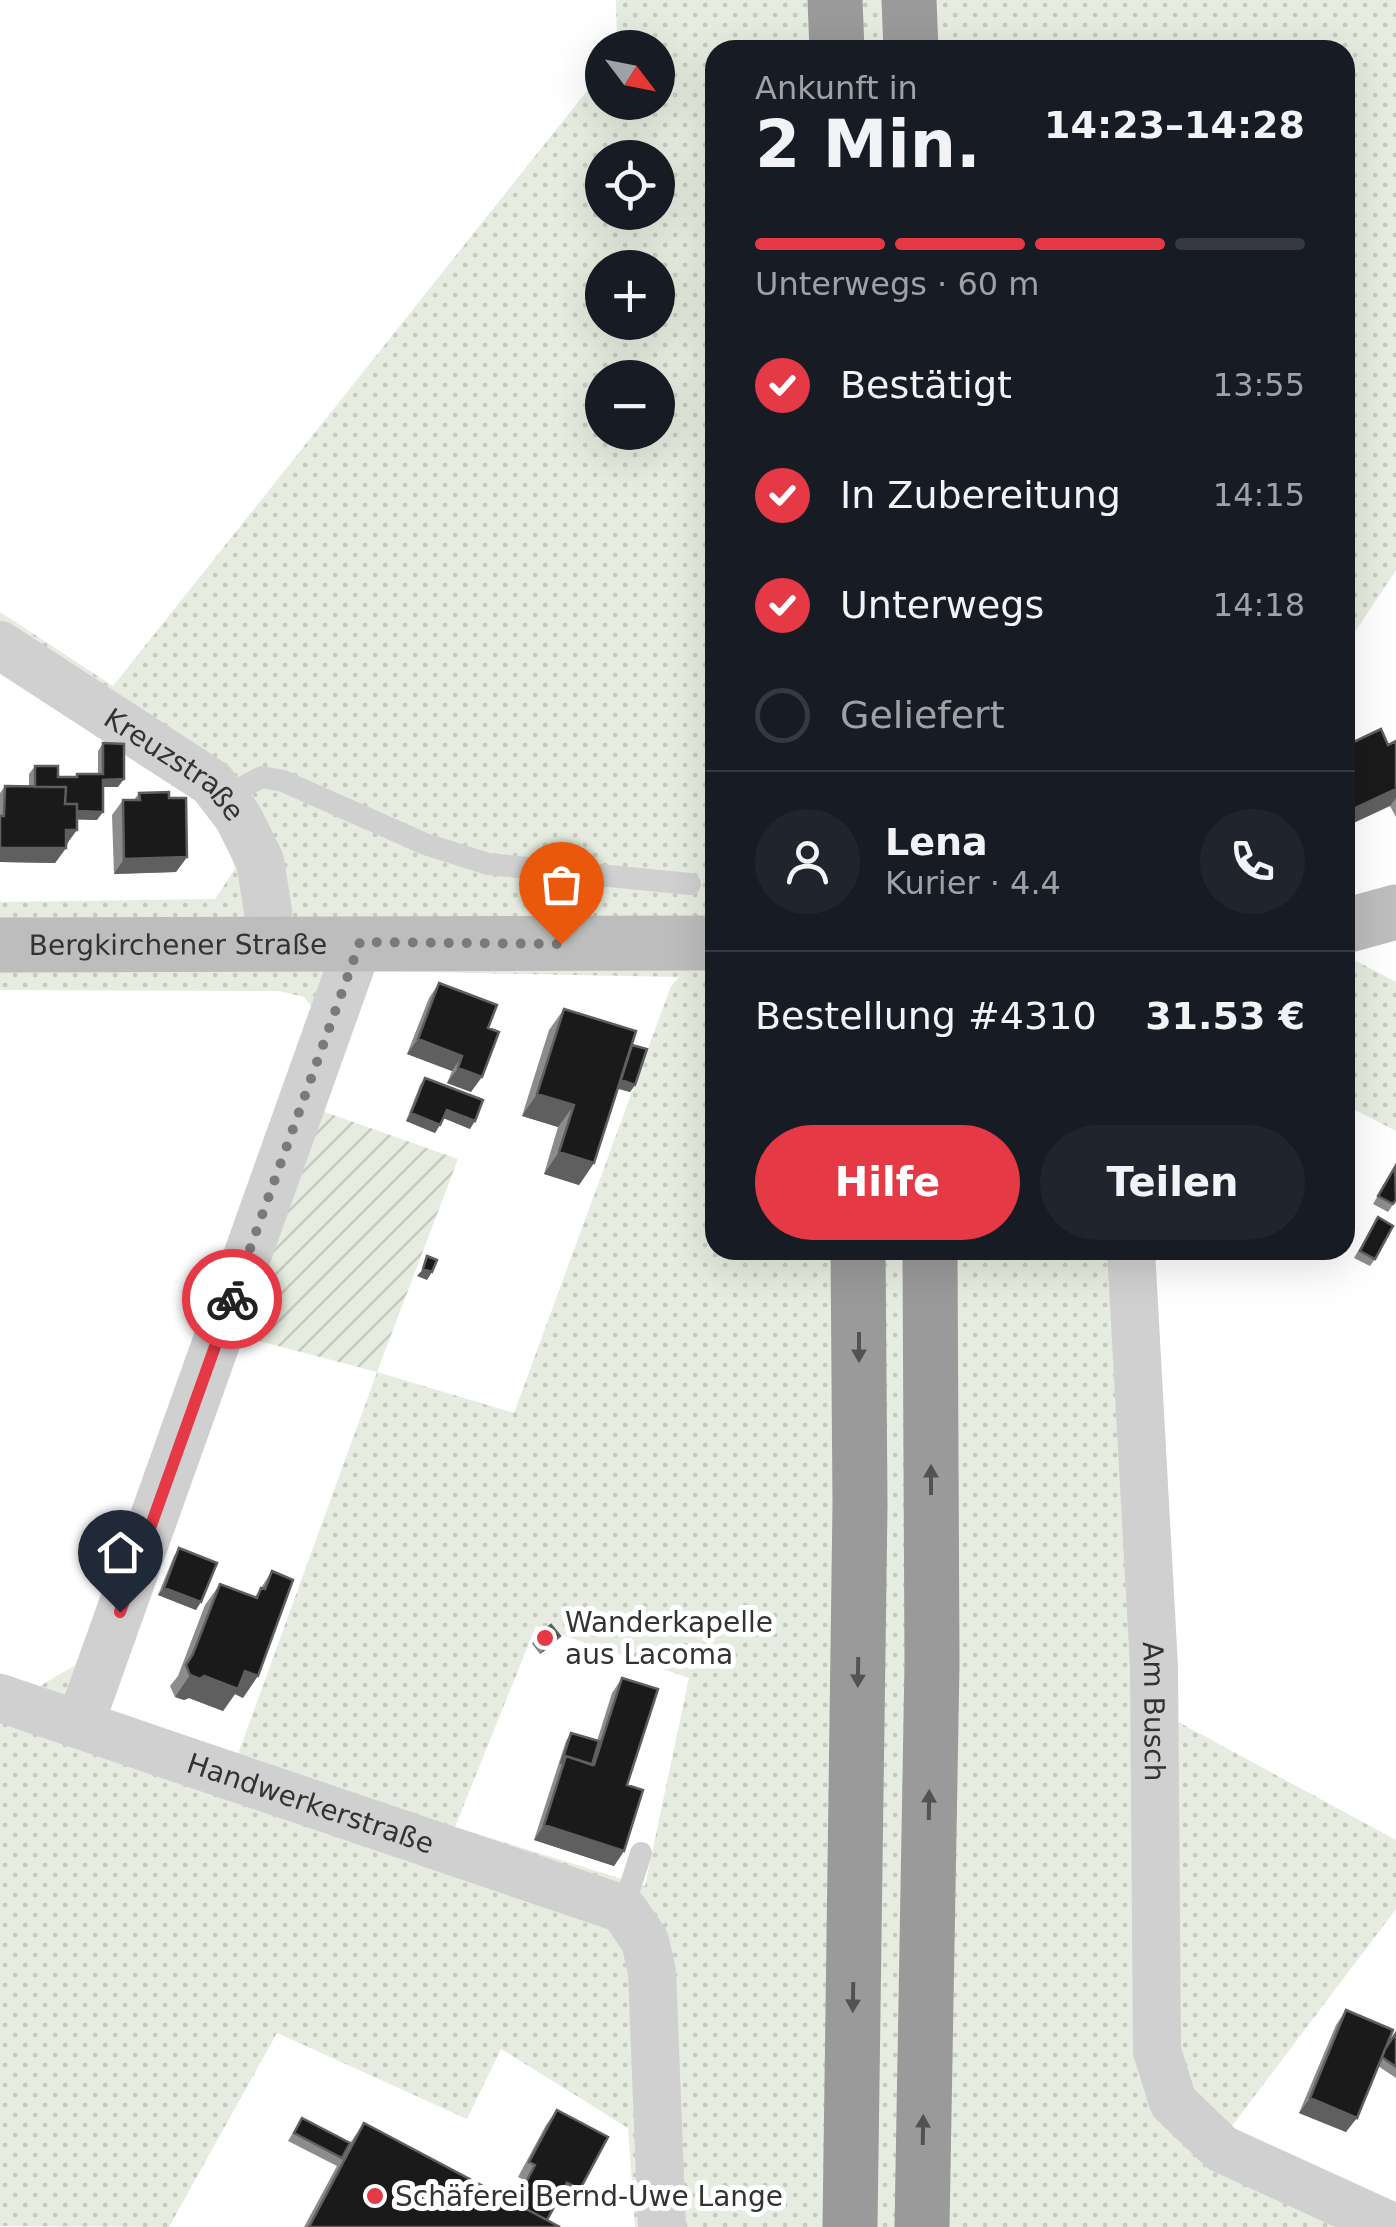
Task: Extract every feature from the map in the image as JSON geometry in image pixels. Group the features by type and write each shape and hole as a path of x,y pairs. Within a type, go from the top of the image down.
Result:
{"highway":[{"path":"835,0 837,40"},
{"path":"909,0 911,40"},
{"path":"850,2227 860,1506 858,1260"},
{"path":"922,2227 932,1664 930,1260"}],"street":[{"name":"Kreuzstraße","path":"0,645 212,782 238,817 260,861 268,911 267,942"},
{"path":"1355,923 1396,912"},
{"path":"80,1724 360,942"},
{"name":"Bergkirchener Straße","path":"0,945 705,944"},
{"name":"Am Busch","path":"1133,1260 1154,1666 1157,2051 1173,2102 1222,2149 1393,2227"},
{"name":"Handwerkerstraße","path":"0,1698 622,1909"},
{"path":"622,1909 645,1941 652,1972 662,2227"}],"lane":[{"path":"223,796 262,777 284,781 425,844 488,864 690,884"},
{"path":"622,1909 641,1853"}],"shaded area":[{"path":"616,0 1396,0 1396,570 1355,632 1355,40 705,40 705,1260 1148,1260 1169,1717 1396,1840 1396,1909 1207,2159 1352,2227 635,2227 628,2128 501,2049 467,2119 277,2033 169,2227 0,2226 0,1673 38,1687 76,1665 316,1013 304,997 279,991 0,990 0,902 215,899 235,869 220,818 201,794 0,664 0,612 113,686 585,93 585,120 675,120 675,30 617,30","holes":["370,971 679,977 671,986 514,1413 377,1372 238,1754 107,1708","536,1626 689,1678 645,1886 455,1827"]},
{"path":"1355,960 1396,982 1396,1131 1355,1110"},
{"path":"322,1111 458,1159 377,1372 243,1337"}],"building":[{"path":"1381,729 1388,745 1396,741 1396,789 1355,808 1355,741"},
{"path":"103,743 124,744 124,779 103,780 103,812 77,811 77,804 65,804 66,787 35,787 35,766 58,766 58,777 103,774"},
{"path":"5,786 66,787 65,804 77,804 77,830 66,830 66,848 0,848"},
{"path":"169,792 169,798 186,798 187,857 124,859 123,800 140,800 139,793"},
{"path":"439,983 497,1005 488,1028 499,1032 482,1077 458,1068 462,1056 418,1039"},
{"path":"564,1009 636,1031 594,1163 559,1152 574,1105 537,1094"},
{"path":"632,1045 647,1049 635,1085 621,1080"},
{"path":"425,1078 483,1100 475,1121 447,1110 440,1125 411,1113"},
{"path":"1395,1167 1396,1200 1393,1204 1378,1196"},
{"path":"1378,1217 1393,1226 1375,1259 1360,1251"},
{"path":"427,1256 437,1260 432,1272 423,1269"},
{"path":"179,1548 217,1563 201,1602 164,1588"},
{"path":"272,1571 293,1580 258,1676 245,1671 238,1689 190,1675 186,1665 220,1584 257,1598"},
{"path":"551,1625 560,1636 545,1647 537,1636"},
{"path":"622,1678 658,1689 627,1785 643,1790 624,1851 544,1825 566,1756 594,1765"},
{"path":"571,1733 599,1741 592,1765 566,1756 561,1764"},
{"path":"1346,2010 1393,2030 1357,2118 1310,2098"},
{"path":"1396,2033 1396,2067 1382,2057"},
{"path":"557,2110 608,2137 580,2189 567,2183 547,2220 515,2203 535,2165 529,2162"},
{"path":"302,2118 350,2143 342,2158 294,2133"},
{"path":"364,2123 560,2227 309,2227"}],"way so far":[{"path":"232,1299 360,942 561,944"}],"place":[{"name":"Wanderkapelle aus Lacoma","path":"545,1638"},
{"name":"Schäferei Bernd-Uwe Lange","path":"375,2196"}],"route":[{"path":"120,1612 232,1299"}]}
